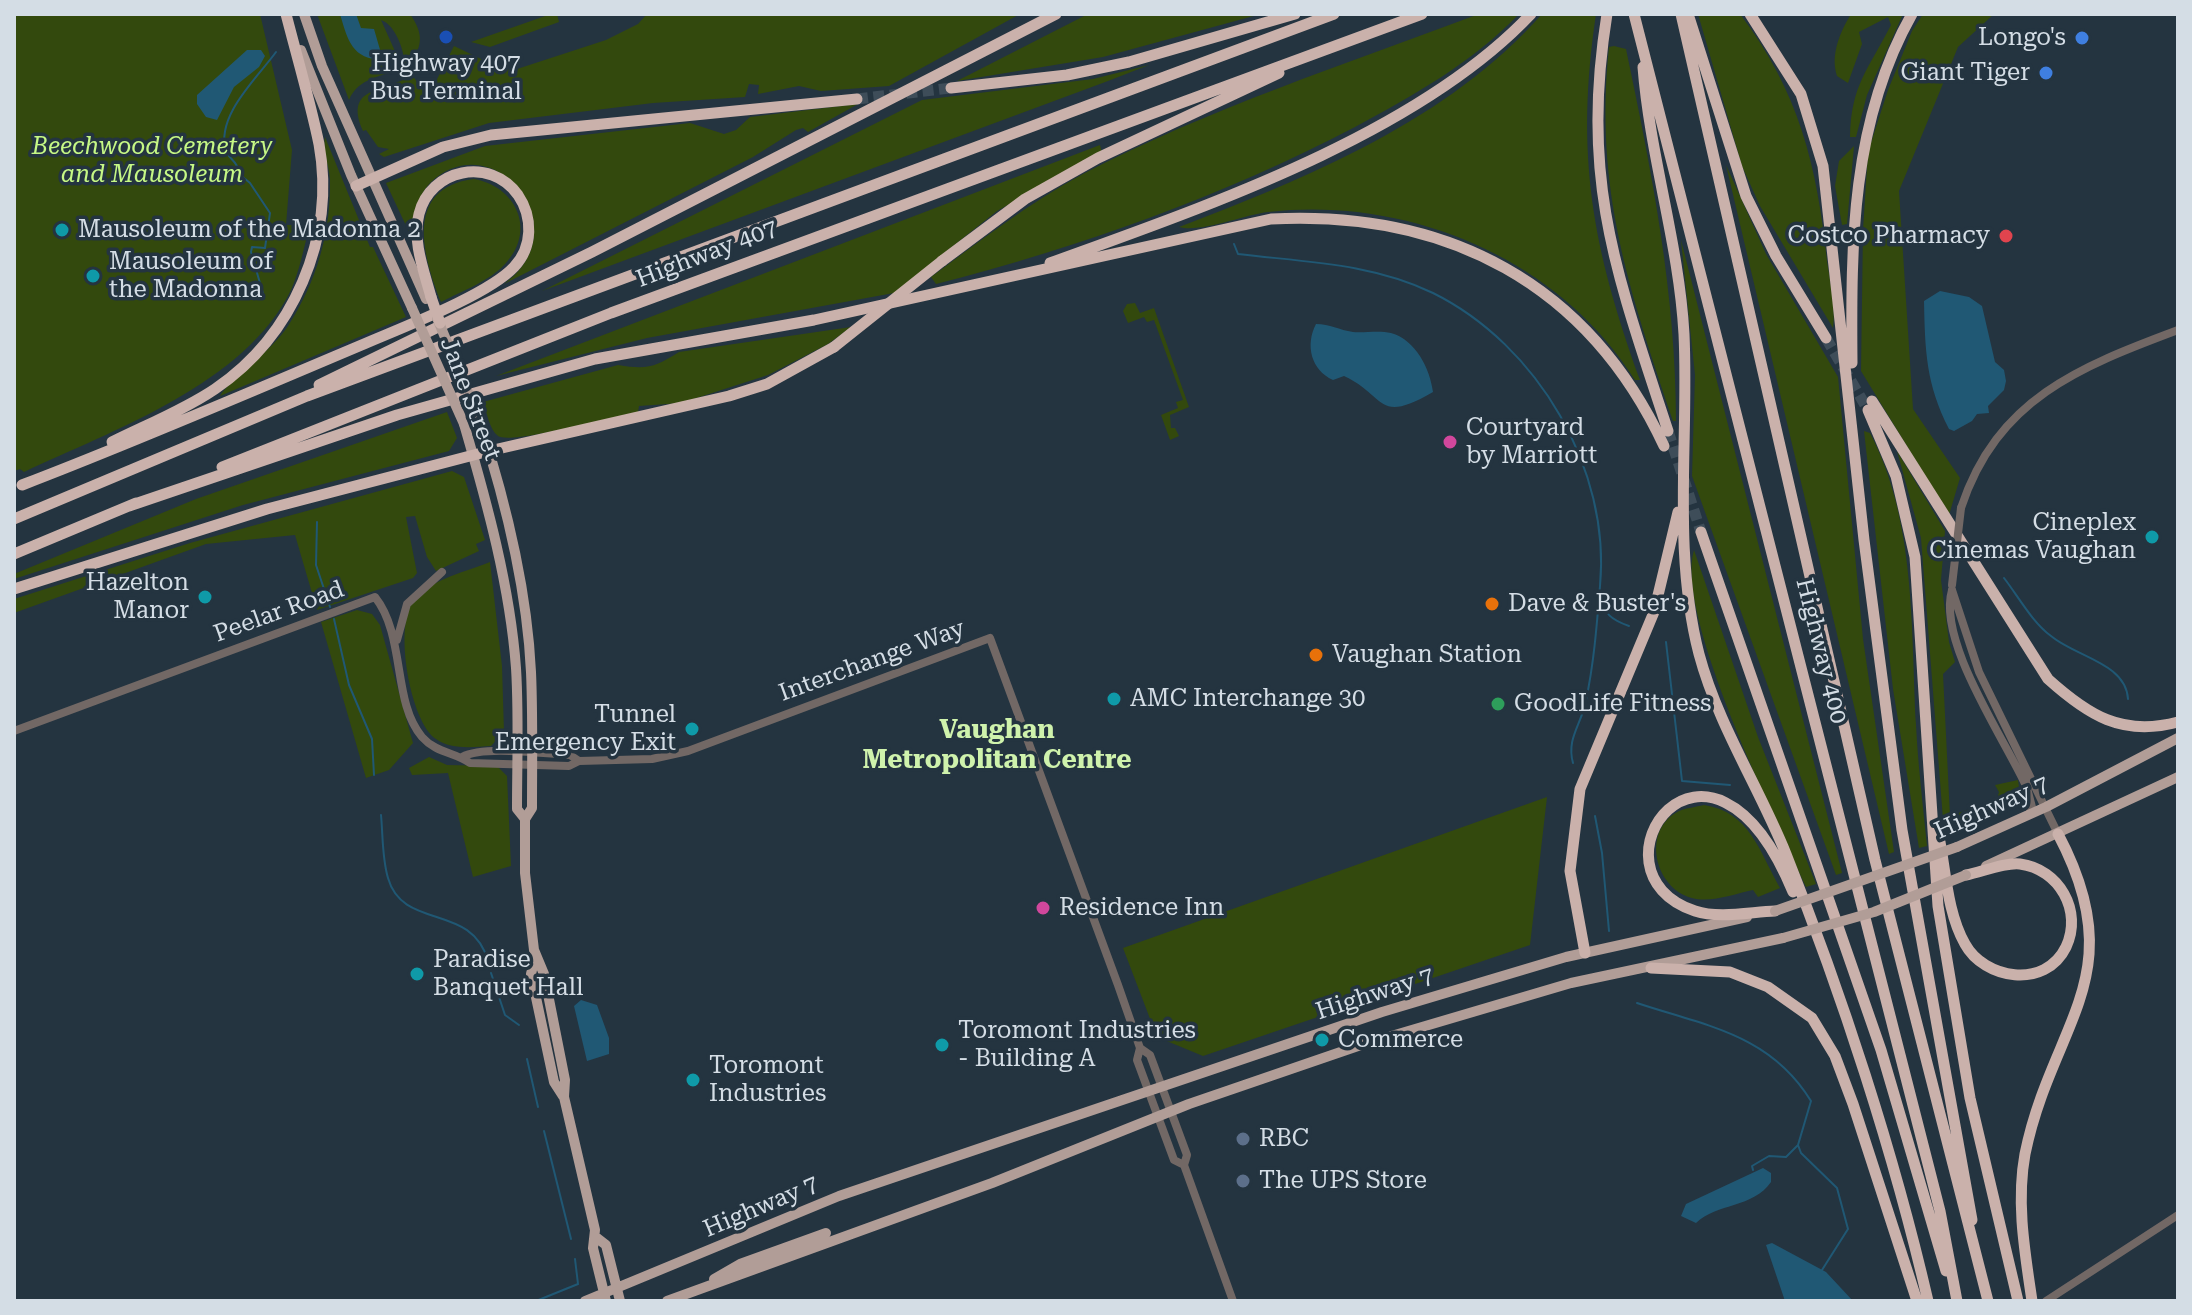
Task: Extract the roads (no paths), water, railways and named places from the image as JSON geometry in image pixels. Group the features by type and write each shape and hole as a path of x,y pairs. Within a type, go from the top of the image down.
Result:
{"highway":[{"path":"18,487 214,390 267,344 300,289 316,245 321,170 319,145 288,14"},
{"path":"254,417 606,245 1056,14"},
{"path":"951,88 1083,72 1295,14"},
{"name":"Highway 407","path":"14,519 254,417 1334,14"},
{"name":"Highway 407","path":"14,554 611,313 1422,14"},
{"path":"1023,272 1209,204 1324,152 1410,108 1454,79 1531,14"},
{"path":"1607,14 1596,118 1601,198 1617,277 1668,431"},
{"name":"Highway 400","path":"1634,14 1940,1211 1957,1301"},
{"name":"Highway 400","path":"1681,14 1872,845 1953,1175 1988,1301"},
{"path":"1688,14 1746,196 1782,266 1826,338"},
{"path":"1750,14 1801,94 1818,146 1826,186 1864,540 1902,830 1979,1263"},
{"path":"1852,413 1853,247 1862,148 1885,70 1912,14"},
{"path":"1641,43 1647,110 1678,276 1684,334 1681,491 1688,599 1699,655 1715,701 1784,849 1814,926 1864,1078 1928,1301"},
{"path":"14,589 267,509 489,451 729,396 767,384 834,347 1025,199 1098,158 1340,44"},
{"path":"356,186 443,147 491,135 857,99"},
{"path":"18,487 361,345 485,288 516,266 528,240 527,211 507,183 478,172 458,173 437,184 423,203 418,242 429,298 440,323"},
{"path":"129,506 397,415 595,359 713,335 814,320 1271,219 1354,219 1404,228 1467,248 1493,261 1561,307 1619,368 1664,446"},
{"path":"2018,1301 1970,1098 1938,906 1915,557 1896,476 1870,406 2048,679 2078,707 2099,719 2126,725 2162,726 2178,722"},
{"path":"1585,953 1570,871 1580,789 1654,612 1681,491"},
{"path":"1701,532 1881,1050 1928,1217 1957,1301"},
{"path":"1775,911 1696,912 1668,896 1655,879 1648,858 1652,830 1660,818 1686,799 1718,798 1735,805 1752,820 1770,846 1803,916 1814,926"},
{"path":"1932,819 1939,833 1950,899 1963,943 1978,963 2002,975 2024,975 2057,958 2065,948 2072,926 2068,901 2057,881 2040,868 2016,863 1966,875"},
{"path":"2032,1301 2021,1216 2025,1154 2079,1006 2089,968 2091,936 2084,894 2058,834"},
{"path":"1651,968 1730,972 1768,987 1812,1018 1835,1056 1853,1104 1917,1301"}],"main road":[{"name":"Jane Street","path":"288,14 308,72 356,186 464,424 494,533 516,669 517,809 525,819"},
{"path":"304,14 371,179 429,298"},
{"name":"Jane Street","path":"440,323 479,419 517,567 531,671 532,808 525,819 525,873 535,956 546,984 565,1080 564,1097 597,1238 593,1248 605,1298"},
{"name":"Highway 7","path":"585,1301 618,1295 839,1196 1161,1086 1507,972 1775,911 1957,847 2046,807 2178,738"},
{"name":"Highway 7","path":"667,1301 849,1237 1170,1112 1361,1045 1557,987 1783,938 1874,912 1966,875 2178,777"},
{"path":"695,1290 740,1264 826,1233"},
{"name":"Jane Street","path":"597,1238 606,1245 618,1295"}],"street":[{"path":"2058,834 2046,807 2031,786 1971,654 1952,588 1961,508 1977,468 1991,444 2037,396 2070,374 2178,330"},
{"path":"396,645 407,604 442,572"},
{"name":"Peelar Road","path":"14,731 375,597 396,645 417,729 438,751 462,757 471,752 531,760"},
{"name":"Interchange Way","path":"531,760 570,755 579,761 652,759 688,751 990,638 1140,1048 1137,1060 1157,1117 1174,1160 1184,1165 1187,1155 1150,1055 1140,1048"},
{"path":"2028,815 2032,807 2031,786"},
{"path":"1184,1165 1233,1301"},
{"path":"2046,1301 2178,1215"}],"water":[{"path":"340,14 356,14 361,28 374,29 383,60 364,56 353,47"},
{"path":"247,50 261,50 265,56 259,67 234,87 217,120 206,117 197,104 197,95"},
{"path":"1940,291 1969,297 1982,306 1995,362 2004,370 2006,381 2004,390 1988,406 1989,413 1977,414 1972,421 1954,431 1949,429 1941,413 1926,352 1924,301"},
{"path":"1316,324 1353,332 1386,332 1400,337 1420,356 1433,392 1415,402 1391,407 1344,376 1333,380 1326,376 1312,356 1311,340"},
{"path":"581,1000 597,1005 609,1038 609,1054 587,1061 574,1006"},
{"path":"1763,1168 1771,1173 1771,1182 1755,1197 1714,1212 1696,1223 1681,1216 1686,1204"},
{"path":"1772,1243 1826,1272 1853,1301 1785,1301 1766,1245"}],"waterway":[{"path":"264,297 251,252 252,247 265,248 270,213 250,183 238,173 237,166 226,151 224,138 232,111 276,52"},
{"path":"1234,244 1238,254 1361,270 1386,275 1433,293 1471,316 1505,344 1535,378 1560,416 1580,456 1593,499 1600,542 1600,586 1593,657 1584,709 1572,746 1573,763"},
{"path":"317,522 316,565 330,607"},
{"path":"2004,578 2044,630 2119,677 2128,699"},
{"path":"1601,595 1609,615 1629,626"},
{"path":"334,619 349,685 372,739 374,775"},
{"path":"1666,642 1682,781 1730,785"},
{"path":"381,815 386,870 396,894 408,905 468,931 480,943 488,961"},
{"path":"1595,816 1602,853 1609,931"},
{"path":"491,973 505,1015 519,1025"},
{"path":"1637,1003 1712,1026 1756,1047 1795,1078 1811,1101 1798,1145 1786,1157 1769,1156 1752,1166 1753,1170"},
{"path":"527,1059 538,1107"},
{"path":"544,1131 571,1239"},
{"path":"1798,1145 1801,1153 1837,1188 1848,1229 1822,1270"},
{"path":"536,1301 578,1284 575,1259"}],"tunnel":[{"path":"857,99 951,88"},
{"path":"1826,338 1868,410"},
{"path":"1668,431 1701,532"}],"place":[{"name":"Highway 407 Bus Terminal","path":"446,37"},
{"name":"Longo's","path":"2082,38"},
{"name":"Giant Tiger","path":"2046,73"},
{"name":"Mausoleum of the Madonna 2","path":"62,230"},
{"name":"Costco Pharmacy","path":"2006,236"},
{"name":"Mausoleum of the Madonna","path":"93,276"},
{"name":"Courtyard by Marriott","path":"1450,442"},
{"name":"Cineplex Cinemas Vaughan","path":"2152,537"},
{"name":"Hazelton Manor","path":"205,597"},
{"name":"Dave & Buster's","path":"1492,604"},
{"name":"Vaughan Station","path":"1316,655"},
{"name":"AMC Interchange 30","path":"1114,699"},
{"name":"GoodLife Fitness","path":"1498,704"},
{"name":"Tunnel Emergency Exit","path":"692,729"},
{"name":"Residence Inn","path":"1043,908"},
{"name":"Paradise Banquet Hall","path":"417,974"},
{"name":"Commerce","path":"1322,1040"},
{"name":"Toromont Industries - Building A","path":"942,1045"},
{"name":"Toromont Industries","path":"693,1080"},
{"name":"RBC","path":"1243,1139"},
{"name":"The UPS Store","path":"1243,1181"}],"district":[{"name":"Vaughan Metropolitan Centre","path":"997,745"}],"park label":[{"name":"Beechwood Cemetery and Mausoleum","path":"152,161"}]}
